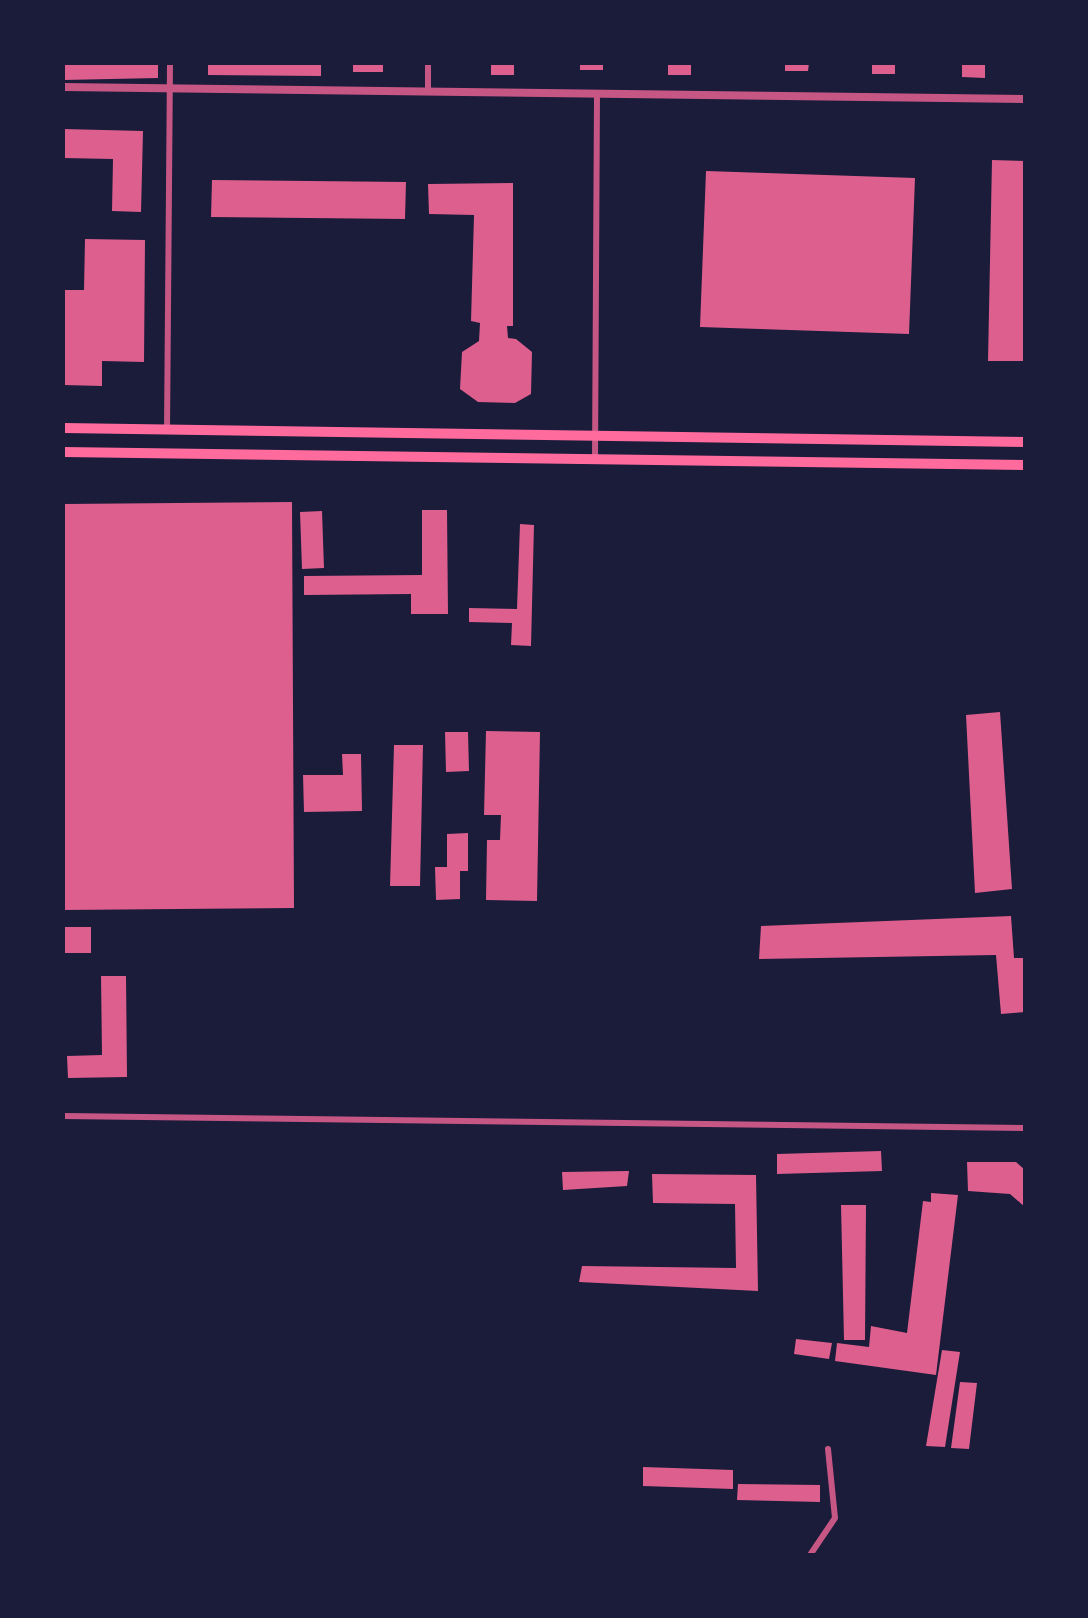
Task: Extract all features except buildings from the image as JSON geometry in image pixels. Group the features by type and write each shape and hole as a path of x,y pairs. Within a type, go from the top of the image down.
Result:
{"main road":[{"path":"63,428 595,438 1025,442"},
{"path":"63,452 1025,465"}],"street":[{"path":"167,430 170,63"},
{"path":"428,63 428,92"},
{"path":"63,87 1025,99"},
{"path":"595,459 597,94"},
{"path":"63,1116 1025,1128"},
{"path":"810,1555 835,1517 828,1450"}]}
